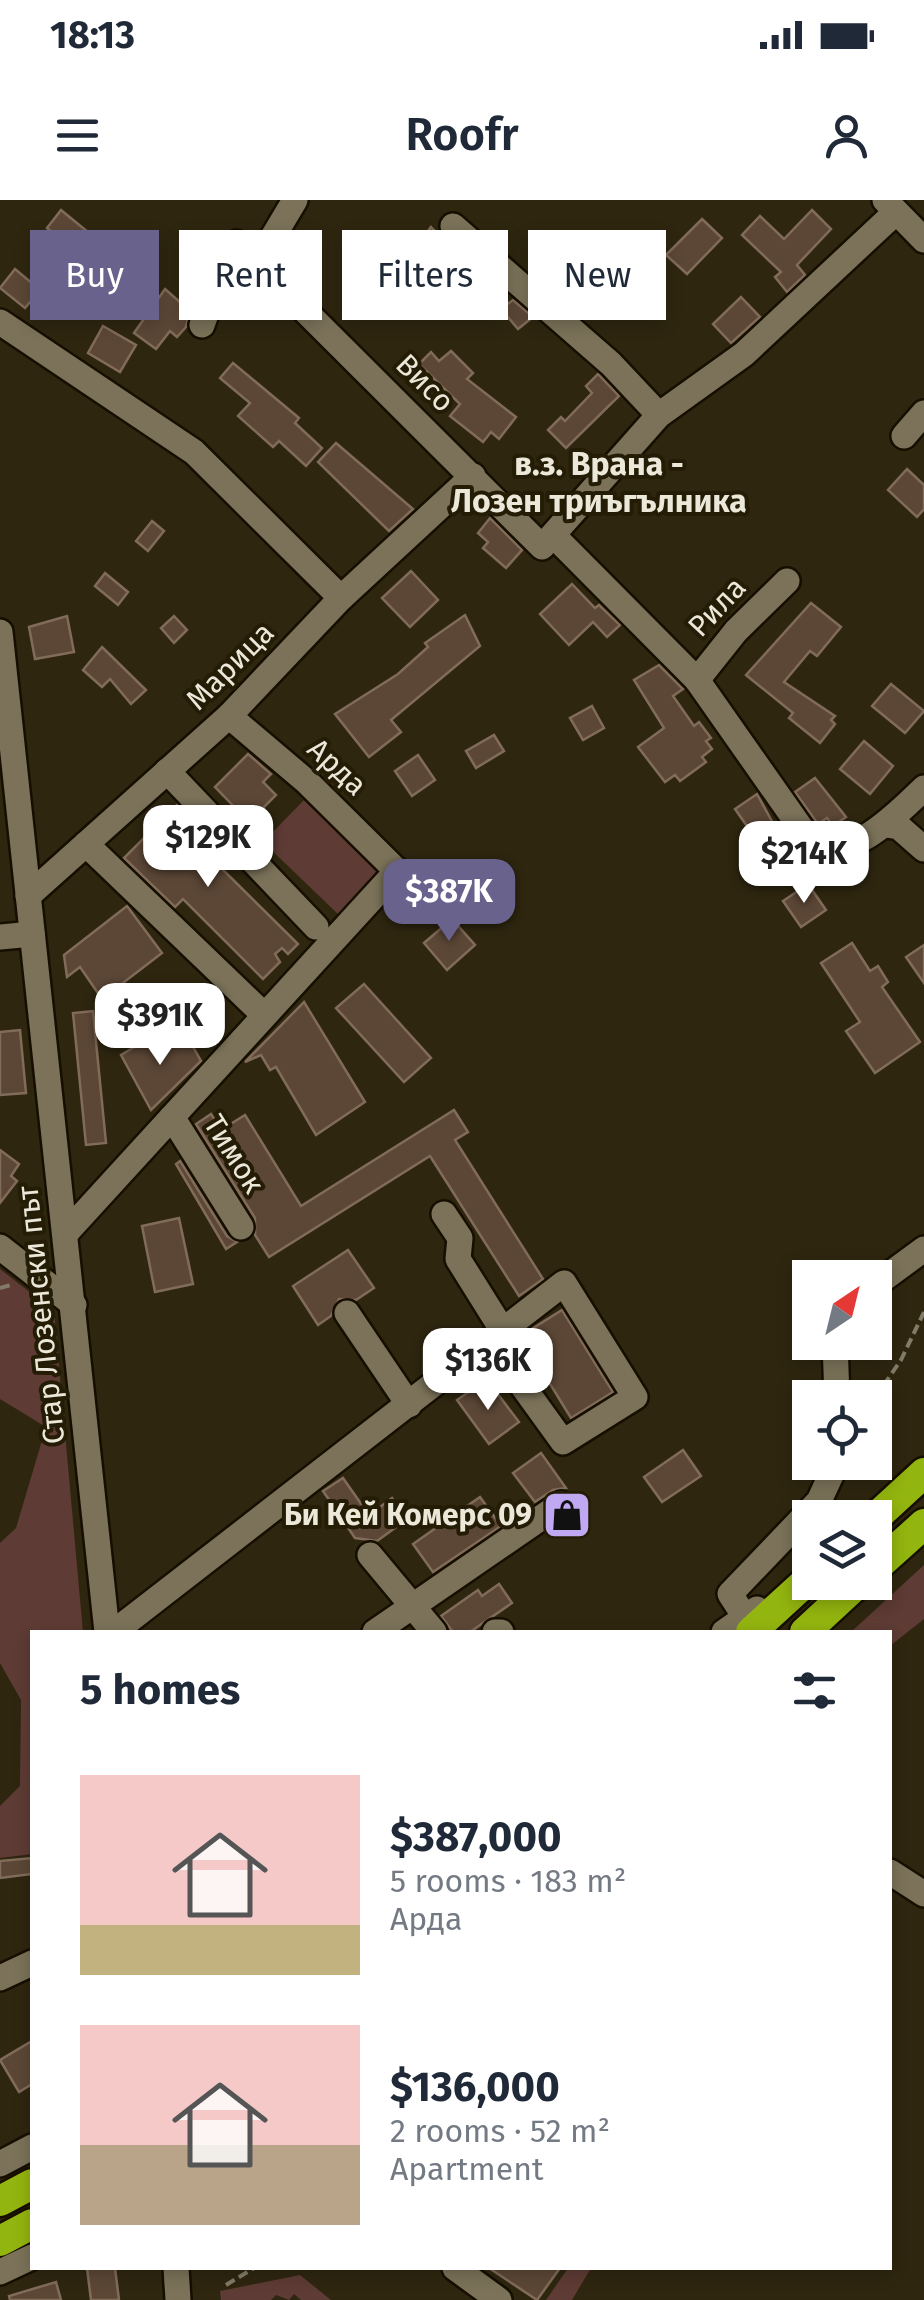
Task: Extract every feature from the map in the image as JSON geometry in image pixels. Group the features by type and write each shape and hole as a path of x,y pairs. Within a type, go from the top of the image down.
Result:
{"highway":[{"path":"892,1502 924,1472"},
{"path":"892,1553 924,1524"},
{"path":"748,1625 792,1590"},
{"path":"807,1630 841,1600"},
{"path":"0,2241 30,2225"}],"street":[{"path":"277,230 294,200"},
{"path":"924,240 890,206 744,354 659,415 554,536 697,680 810,841 835,849 886,825 924,788"},
{"path":"453,226 611,364 659,415"},
{"path":"202,325 204,320"},
{"name":"Висо","path":"316,320 542,547 554,536"},
{"path":"0,322 194,452 342,598"},
{"path":"904,436 924,413"},
{"name":"Марица","path":"28,896 229,716 342,598 472,476"},
{"name":"Рила","path":"697,680 736,630 787,582"},
{"name":"Стар Лозенски път","path":"0,632 110,1630"},
{"name":"Арда","path":"229,716 307,782 397,870 262,1013"},
{"path":"166,771 316,927"},
{"path":"886,825 898,828 924,850"},
{"path":"66,1233 262,1013 86,844"},
{"path":"0,937 32,934"},
{"name":"Тимок","path":"172,1117 242,1227"},
{"path":"113,1630 409,1405 496,1336 564,1283 635,1397 563,1442 496,1336 458,1259 460,1238 444,1214"},
{"path":"0,1247 74,1305"},
{"path":"892,1273 924,1248"},
{"path":"347,1313 409,1405"},
{"path":"748,1625 730,1594 819,1501 829,1480"},
{"path":"378,1630 561,1504"},
{"path":"370,1555 432,1630"},
{"path":"822,1630 846,1600"},
{"path":"892,1873 924,1894"},
{"path":"0,1978 30,1963"},
{"path":"0,2164 30,2148"},
{"path":"0,2272 30,2257"},
{"path":"176,2270 178,2300"},
{"path":"458,2270 500,2300"}],"path":[{"path":"887,1380 924,1312"},
{"path":"226,2285 251,2270"}],"shaded area":[{"path":"304,800 381,873 340,916 263,842"},
{"path":"0,1269 54,1311 83,1630 30,1630 30,1854 0,1858 0,1806 20,1786 21,1700 0,1663 0,1543 16,1528 46,1427 0,1399"},
{"path":"924,1565 924,1619 892,1644 892,1630 853,1630 886,1600 892,1600 892,1594"},
{"path":"567,2270 590,2270 572,2300 546,2300"},
{"path":"300,2275 331,2300 301,2300 294,2294 289,2300 276,2295 271,2300 221,2300 220,2291"}],"building":[{"path":"61,210 85,230 49,230 47,228"},
{"path":"812,210 831,229 797,265 805,275 787,292 775,277 781,272 742,235 760,216 784,239"},
{"path":"702,219 722,238 687,274 666,255"},
{"path":"15,269 30,282 30,302 25,308 0,288"},
{"path":"165,289 179,301 179,320 188,320 177,337 170,331 156,349 134,333 143,320 159,320 159,298"},
{"path":"741,297 760,317 731,343 713,324"},
{"path":"513,300 528,313 529,320 518,329 508,317 508,304"},
{"path":"103,326 136,345 120,372 88,353"},
{"path":"451,351 473,373 467,379 516,417 499,439 491,432 483,442 450,416 460,404 419,364 431,352 439,361"},
{"path":"233,363 299,418 295,423 322,448 306,466 279,441 273,447 238,416 250,403 220,378"},
{"path":"598,374 619,396 566,448 548,430 561,417 565,421 592,393 586,386"},
{"path":"336,443 413,509 389,531 318,462"},
{"path":"907,469 924,485 924,509 917,517 888,490"},
{"path":"490,518 522,550 506,568 483,548 488,542 478,533"},
{"path":"152,521 164,531 148,551 136,541"},
{"path":"411,571 438,600 410,627 382,598"},
{"path":"105,573 128,592 118,605 95,586"},
{"path":"572,584 595,608 599,605 620,625 607,637 593,622 569,645 540,614"},
{"path":"811,603 841,627 817,656 810,651 784,682 835,716 831,720 835,724 820,743 789,718 793,713 746,675"},
{"path":"465,615 480,646 391,720 401,732 369,757 335,714 398,674 428,647 425,643"},
{"path":"67,616 74,652 35,659 29,627"},
{"path":"174,616 187,630 174,643 161,628"},
{"path":"102,647 146,690 131,704 110,679 102,687 83,670"},
{"path":"659,665 683,689 673,696 694,726 699,722 711,738 706,741 712,749 702,757 706,762 680,781 675,775 665,782 638,747 664,728 634,680"},
{"path":"891,684 924,711 905,733 872,706"},
{"path":"592,706 604,728 583,740 570,718"},
{"path":"494,735 504,751 476,768 466,751"},
{"path":"864,741 893,766 870,794 840,769"},
{"path":"248,754 271,774 263,782 276,795 249,822 215,787"},
{"path":"418,755 435,780 412,796 395,771"},
{"path":"815,778 846,817 833,826 827,818 818,824 795,792"},
{"path":"757,794 779,834 761,846 735,809"},
{"path":"177,805 222,852 213,860 298,944 288,954 282,948 275,954 280,962 263,979 183,899 175,907 124,858"},
{"path":"808,884 826,910 801,927 783,901"},
{"path":"127,906 162,953 102,999 80,967 67,977 64,955"},
{"path":"452,919 475,945 447,970 424,943"},
{"path":"852,943 870,971 878,966 888,982 882,987 920,1042 875,1073 846,1031 860,1022 821,963"},
{"path":"924,945 924,983 906,957"},
{"path":"364,984 431,1058 404,1082 336,1008"},
{"path":"304,1002 365,1102 316,1135 276,1067 270,1070 261,1055 245,1062"},
{"path":"93,1011 106,1143 86,1145 73,1013"},
{"path":"20,1030 26,1093 0,1095 0,1032"},
{"path":"187,1036 201,1061 151,1110 121,1055 150,1038 158,1052"},
{"path":"454,1110 468,1132 455,1140 543,1279 519,1296 430,1156 269,1257 255,1235 255,1218 196,1124 211,1114 221,1130 245,1115 301,1206"},
{"path":"0,1150 19,1164 11,1176 17,1181 0,1203"},
{"path":"180,1161 227,1236 237,1242 226,1249 176,1164"},
{"path":"179,1218 193,1284 155,1292 142,1226"},
{"path":"348,1250 374,1288 356,1300 339,1299 331,1316 318,1325 293,1286"},
{"path":"562,1310 613,1392 571,1418 531,1353 537,1349 527,1332"},
{"path":"479,1385 486,1395 494,1389 519,1422 489,1444 457,1400"},
{"path":"683,1450 701,1476 662,1502 644,1477"},
{"path":"541,1453 566,1488 553,1490 535,1502 513,1473"},
{"path":"343,1478 364,1508 376,1510 392,1498 406,1520 377,1541 355,1538 323,1491"},
{"path":"480,1497 501,1526 433,1572 413,1544"},
{"path":"499,1584 512,1603 473,1630 452,1630 441,1616 478,1590 482,1596"},
{"path":"30,1858 30,1874 0,1878 0,1861"},
{"path":"30,2042 30,2085 19,2092 0,2060"},
{"path":"87,2270 115,2270 119,2300 91,2300"},
{"path":"492,2270 559,2270 537,2300"},
{"path":"56,2282 61,2300 10,2300 9,2296"}],"place":[{"name":"Би Кей Комерс 09","path":"567,1515"}],"district":[{"name":"в.з. Врана - Лозен триъгълника","path":"599,482"}]}
